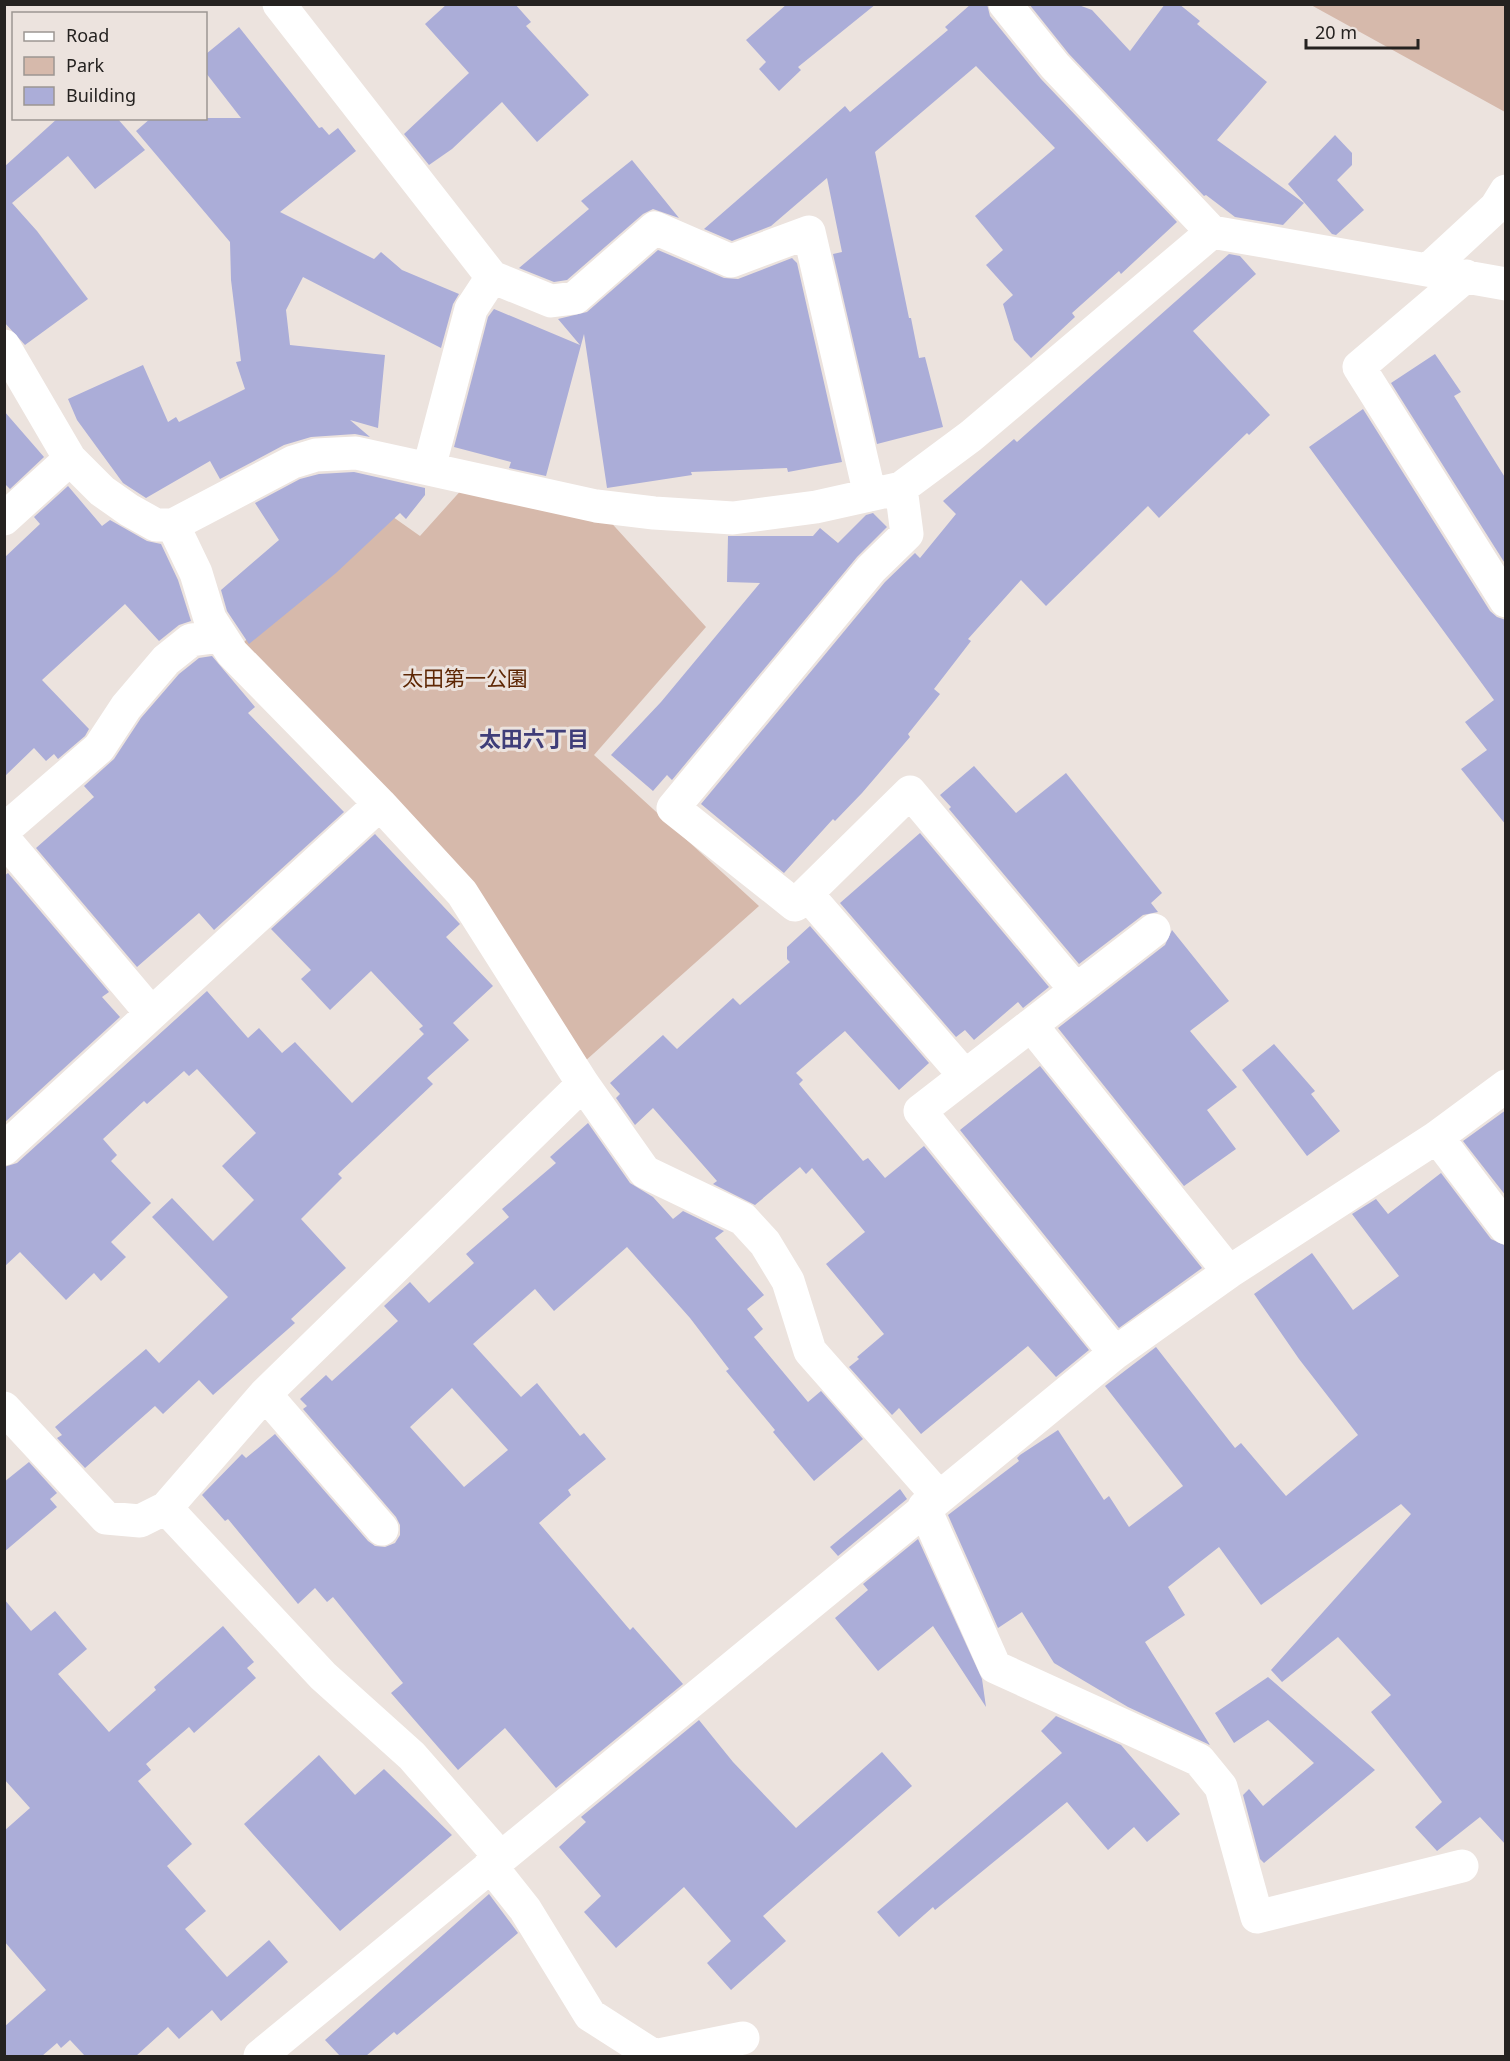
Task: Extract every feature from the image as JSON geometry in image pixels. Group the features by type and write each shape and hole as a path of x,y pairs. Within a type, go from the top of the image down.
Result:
{"street":[{"path":"279,4 492,277 551,301 575,298 655,228 731,261 809,232 885,491 907,534 871,569 673,808 795,904 910,792 1076,990"},
{"path":"1005,4 1055,66 1212,232 1506,284"},
{"path":"1429,269 1496,207 1505,194"},
{"path":"4,346 70,459 102,491 156,525 173,525 273,472 316,455 356,453 596,506 722,517 816,507 885,491 971,436 1212,232"},
{"path":"1466,276 1359,367 1506,601"},
{"path":"429,468 471,309 492,277"},
{"path":"4,519 70,459"},
{"path":"173,525 196,573 210,620 221,636 248,670 380,804 462,893 583,1084 645,1172 743,1219 765,1243 788,1281 810,1351 931,1502 995,1667 1198,1760 1221,1787 1257,1917 1462,1866"},
{"path":"4,830 99,748 126,706 166,660 191,640 221,636"},
{"path":"4,1149 380,804"},
{"path":"4,839 151,1013"},
{"path":"807,894 965,1076"},
{"path":"1115,1353 920,1111 1154,930"},
{"path":"1031,1025 1229,1272"},
{"path":"4,1408 106,1518 140,1521 166,1508 265,1394 583,1084"},
{"path":"260,2056 1115,1353 1229,1272 1437,1137 1506,1086"},
{"path":"1437,1137 1506,1228"},
{"path":"265,1394 382,1529"},
{"path":"166,1508 323,1676 412,1756 495,1861 590,2015 654,2056 743,2038"}],"green space":[{"path":"1311,5 1505,5 1505,112"},
{"name":"太田第一公園","path":"473,477 596,506 706,627 594,755 759,906 575,1070 462,893 232,653 386,512 420,536"}],"building":[{"path":"447,4 515,4 531,22 526,26 589,95 537,142 502,102 452,149 429,165 404,134 469,73 425,24"},
{"path":"787,4 876,4 798,67 801,70 779,91 759,69 766,62 746,40"},
{"path":"971,4 987,4 990,16 1041,79 1177,222 1121,274 1119,271 1072,313 1075,317 1031,358 1014,340 1003,304 1013,295 986,265 1003,250 975,216 1055,148 976,66 875,152 909,318 911,318 919,358 925,357 943,427 877,444 833,254 842,252 827,178 771,226 732,241 704,229 845,106 850,112 948,30 945,27"},
{"path":"1029,4 1076,4 1092,10 1130,51 1165,4 1179,4 1200,21 1197,24 1267,82 1217,140 1304,203 1283,225 1235,217 1206,195 1204,196 1069,54"},
{"path":"239,27 319,128 322,127 329,135 338,128 356,151 280,212 374,259 381,252 402,270 459,294 453,304 441,348 303,277 286,310 290,345 385,355 378,428 350,420 370,437 355,434 311,437 284,445 220,479 210,461 146,498 123,483 77,420 68,399 143,365 168,422 176,417 179,422 245,389 236,362 241,361 231,280 230,242 136,131 149,120 241,118 207,74 207,53"},
{"path":"56,120 119,120 145,150 95,189 68,156 12,203 37,231 88,299 25,345 4,322 4,167"},
{"path":"1335,135 1352,153 1352,165 1337,180 1364,210 1336,235 1332,234 1288,184"},
{"path":"632,160 679,218 653,209 643,214 567,280 554,282 519,268 589,209 581,201"},
{"path":"658,250 724,278 738,279 792,258 797,263 842,462 788,472 787,468 691,472 692,475 607,488 584,334 546,476 509,468 511,462 454,447 488,317 494,309 580,345 558,319 587,312"},
{"path":"1229,254 1240,256 1256,274 1193,331 1270,415 1249,435 1247,433 1159,518 1148,506 1046,606 1021,580 968,639 971,641 934,689 940,694 908,734 910,737 862,793 835,821 833,819 784,873 701,804 885,582 915,553 920,558 956,514 943,501 1014,439 1017,442"},
{"path":"1435,354 1461,392 1454,396 1506,479 1506,565 1391,383"},
{"path":"1363,409 1490,611 1506,620 1506,825 1461,769 1487,750 1465,722 1494,700 1309,447"},
{"path":"4,411 44,457 10,489 4,483"},
{"path":"354,472 425,488 425,495 406,519 400,513 336,573 249,644 227,611 221,590 279,540 255,503 300,479 319,474"},
{"path":"68,486 102,526 110,520 147,541 161,544 178,580 191,621 179,625 159,641 125,604 42,680 89,729 85,736 58,759 54,754 46,761 34,748 4,777 4,558 40,524 34,517"},
{"path":"873,513 887,527 857,557 672,780 667,775 653,791 611,755 661,702 760,583 727,582 728,536 813,536 820,528 838,543 866,515"},
{"path":"212,656 255,707 248,713 344,812 214,930 199,913 137,967 36,848 94,797 84,786 114,759 141,718 179,674 199,658"},
{"path":"974,766 1016,813 1066,773 1162,893 1151,903 1158,912 1143,915 1079,964 949,809 951,807 940,795"},
{"path":"920,833 1049,987 1023,1008 1018,1002 974,1040 965,1030 956,1037 840,903"},
{"path":"375,834 460,924 446,937 493,986 453,1023 469,1040 427,1078 433,1084 338,1174 342,1178 301,1219 346,1268 291,1319 295,1323 213,1395 199,1380 163,1414 155,1406 85,1468 57,1438 62,1435 55,1427 146,1349 159,1363 228,1297 152,1217 172,1198 213,1241 254,1200 222,1166 256,1133 197,1069 189,1076 184,1071 147,1104 144,1101 103,1139 117,1155 111,1161 151,1203 111,1242 126,1257 101,1281 94,1273 66,1300 20,1252 4,1267 4,1167 17,1163 207,991 248,1038 259,1028 282,1053 295,1042 352,1103 424,1034 419,1029 423,1026 371,971 330,1010 301,979 311,970 271,929"},
{"path":"8,873 109,992 102,997 120,1017 4,1123 4,876"},
{"path":"810,926 929,1063 899,1090 845,1031 796,1073 803,1080 799,1084 863,1161 868,1158 885,1178 924,1146 1089,1350 1056,1377 1028,1346 921,1434 899,1408 892,1415 849,1367 884,1334 826,1264 865,1232 812,1168 806,1174 800,1167 755,1205 713,1184 717,1181 653,1108 635,1125 616,1098 620,1094 610,1083 663,1035 677,1049 733,998 740,1005 790,962 787,959 787,947"},
{"path":"1172,930 1229,1001 1190,1031 1237,1087 1207,1110 1236,1149 1184,1186 1058,1028 1165,945"},
{"path":"1274,1044 1315,1091 1311,1094 1340,1131 1307,1156 1242,1070"},
{"path":"1040,1066 1202,1268 1119,1328 960,1130"},
{"path":"1506,1110 1506,1196 1463,1141"},
{"path":"588,1123 630,1183 653,1197 673,1219 683,1211 724,1231 715,1238 764,1295 747,1309 763,1329 754,1337 808,1402 821,1391 863,1439 814,1481 726,1371 729,1369 690,1318 627,1247 554,1311 535,1289 473,1344 521,1397 537,1383 580,1436 584,1433 606,1459 568,1490 571,1495 539,1523 630,1630 633,1627 683,1684 556,1788 505,1728 458,1770 391,1693 403,1683 333,1597 327,1602 315,1588 298,1604 228,1519 225,1521 202,1495 242,1454 246,1458 275,1434 368,1541 375,1546 385,1547 395,1543 400,1535 400,1525 396,1517 303,1409 307,1406 300,1399 326,1375 332,1381 398,1321 384,1306 410,1282 429,1303 474,1263 466,1254 509,1217 502,1209 556,1163 550,1157","holes":["452,1388 508,1450 464,1487 410,1427"]},
{"path":"1441,1173 1491,1239 1506,1246 1506,1845 1480,1817 1437,1851 1415,1827 1442,1802 1371,1712 1391,1695 1338,1637 1282,1682 1271,1670 1411,1514 1401,1504 1261,1605 1219,1547 1168,1587 1185,1615 1145,1642 1210,1745 1128,1707 1054,1663 1022,1612 998,1628 948,1515 1019,1461 1017,1458 1020,1455 1058,1430 1104,1500 1109,1496 1129,1527 1183,1486 1105,1386 1156,1347 1235,1448 1241,1443 1286,1496 1358,1435 1299,1359 1254,1294 1312,1253 1353,1310 1399,1276 1352,1214 1376,1199 1388,1214"},
{"path":"29,1462 57,1493 50,1499 57,1507 4,1552 4,1482"},
{"path":"900,1489 907,1499 838,1556 830,1547"},
{"path":"918,1539 982,1679 986,1707 933,1626 878,1671 835,1618 868,1590 863,1584"},
{"path":"4,1599 31,1631 55,1611 87,1649 58,1674 109,1732 156,1690 154,1687 223,1626 254,1662 247,1668 256,1678 194,1733 189,1727 146,1764 151,1770 138,1781 192,1844 167,1866 206,1911 185,1929 227,1977 269,1940 288,1962 221,2021 212,2010 179,2039 168,2027 136,2056 85,2056 70,2040 61,2048 57,2043 42,2056 4,2056 4,2027 46,1990 4,1941 4,1831 30,1808 4,1779"},
{"path":"1268,1677 1375,1770 1264,1863 1260,1859 1243,1795 1249,1789 1263,1806 1314,1763 1268,1720 1234,1743 1215,1713"},
{"path":"1056,1716 1121,1745 1180,1814 1147,1842 1134,1827 1108,1850 1067,1802 935,1910 933,1907 899,1937 877,1912 1062,1753 1041,1731"},
{"path":"699,1720 733,1762 796,1828 882,1752 912,1786 763,1916 786,1941 731,1990 707,1963 731,1941 684,1887 616,1948 584,1912 601,1896 559,1847 586,1822 581,1817"},
{"path":"319,1755 355,1795 384,1769 452,1835 340,1931 244,1824"},
{"path":"489,1894 518,1933 397,2035 394,2032 366,2056 340,2056 325,2040"}],"district":[{"name":"太田六丁目","path":"534,738"}]}
